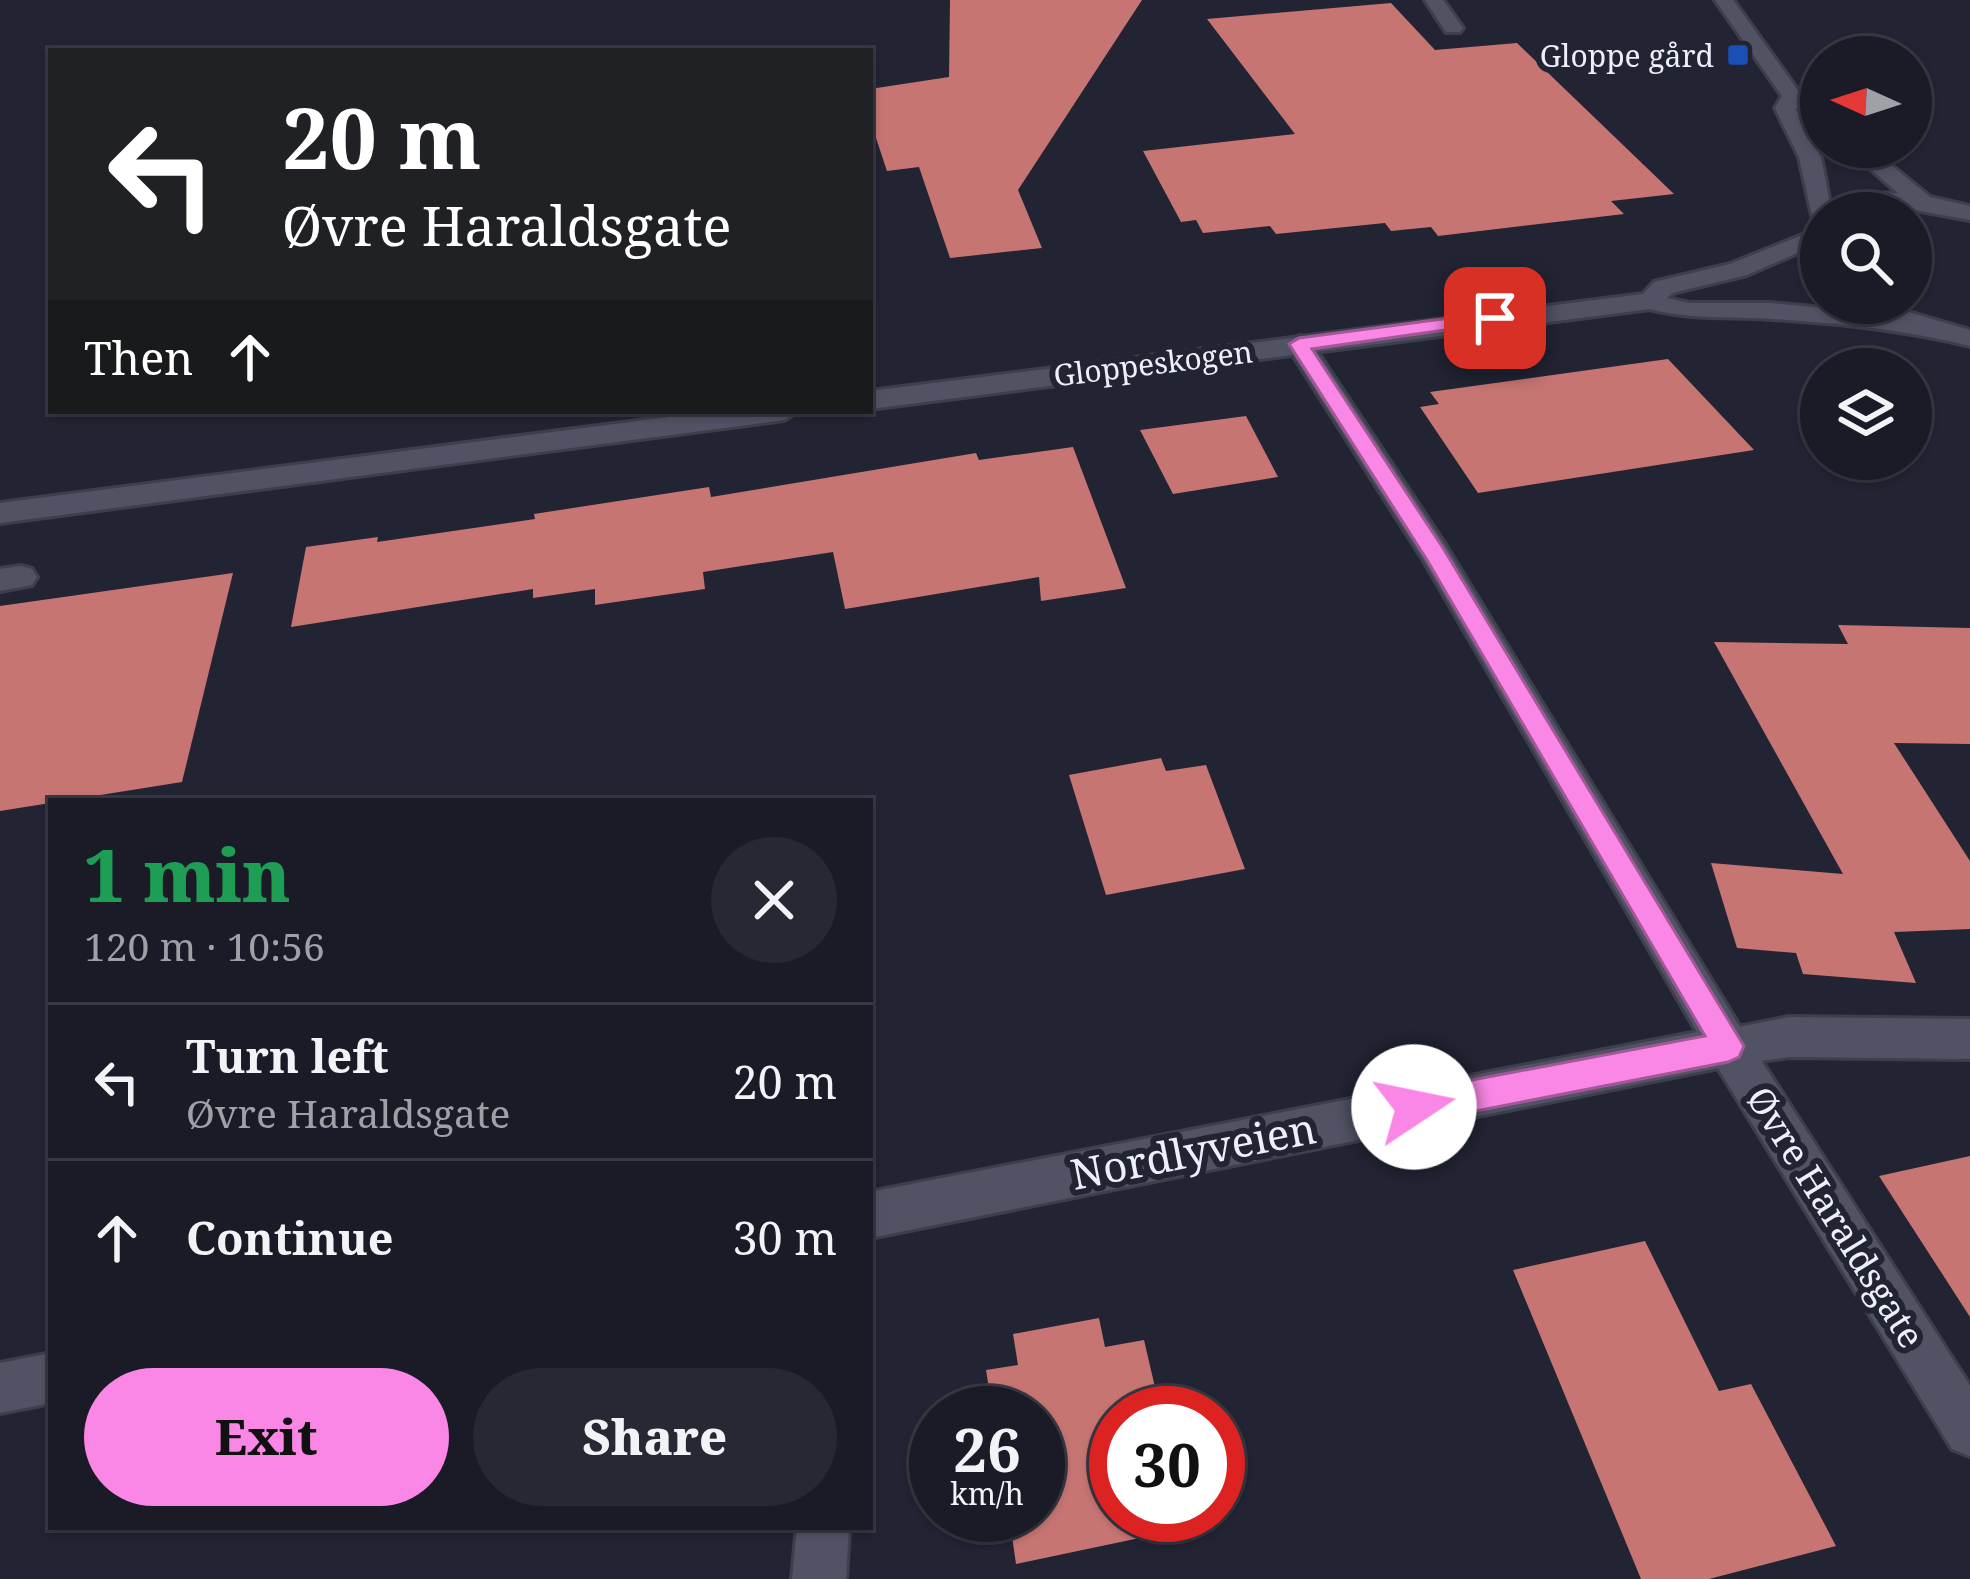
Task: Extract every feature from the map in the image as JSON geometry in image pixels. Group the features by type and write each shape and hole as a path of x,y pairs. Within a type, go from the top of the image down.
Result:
{"main road":[{"path":"1434,0 1453,28"},
{"path":"1724,0 1800,101"},
{"path":"1792,96 1785,108 1810,157 1815,192"},
{"path":"1881,168 1910,192"},
{"name":"Gloppeskogen","path":"1932,205 1970,213"},
{"name":"Gloppeskogen","path":"1652,301 1664,287 1738,270 1800,233"},
{"name":"Gloppeskogen","path":"873,400 1652,301 1688,311 1800,314"},
{"path":"1911,324 1970,338"},
{"name":"Øvre Haraldsgate","path":"1299,344 1422,534 1728,1046 1970,1431"},
{"path":"0,513 742,414"},
{"name":"Nordlyveien","path":"873,1214 1728,1046 1789,1037 1970,1039"},
{"path":"0,1388 48,1379"},
{"path":"820,1579 823,1530"}],"building":[{"path":"950,0 1142,0 1018,190 1042,248 950,258 919,167 887,171 873,129 873,89 949,77"},
{"path":"1391,3 1435,50 1517,43 1674,194 1611,201 1624,214 1438,236 1431,227 1391,231 1385,223 1276,234 1270,226 1203,233 1196,220 1181,222 1143,151 1295,134 1207,19"},
{"path":"1668,359 1754,450 1478,493 1420,407 1439,404 1430,392"},
{"path":"1246,416 1278,477 1173,494 1140,430"},
{"path":"1073,447 1126,588 1041,601 1039,577 845,609 833,552 703,572 705,589 595,605 595,589 533,598 533,589 291,627 306,547 378,537 377,542 535,519 534,514 709,487 711,497 976,453 979,460"},
{"path":"233,573 182,782 82,798 48,798 48,803 0,811 0,606"},
{"path":"1838,625 1970,628 1970,744 1894,743 1970,861 1970,929 1894,932 1916,983 1803,974 1796,953 1737,948 1711,863 1843,874 1714,642 1848,644"},
{"path":"1161,758 1166,771 1206,765 1245,869 1106,895 1069,775"},
{"path":"1970,1156 1970,1317 1879,1176"},
{"path":"1645,1241 1719,1391 1751,1384 1836,1546 1709,1579 1641,1579 1513,1270"},
{"path":"1099,1318 1105,1347 1144,1340 1155,1386 1089,1386 1089,1542 1120,1542 1016,1564 1013,1542 1065,1542 1065,1386 989,1386 986,1370 1018,1365 1013,1334"}],"place":[{"name":"Gloppe gård","path":"1738,55"}],"route":[{"path":"1414,1107 1728,1046 1435,554 1299,344 1495,318"}]}
